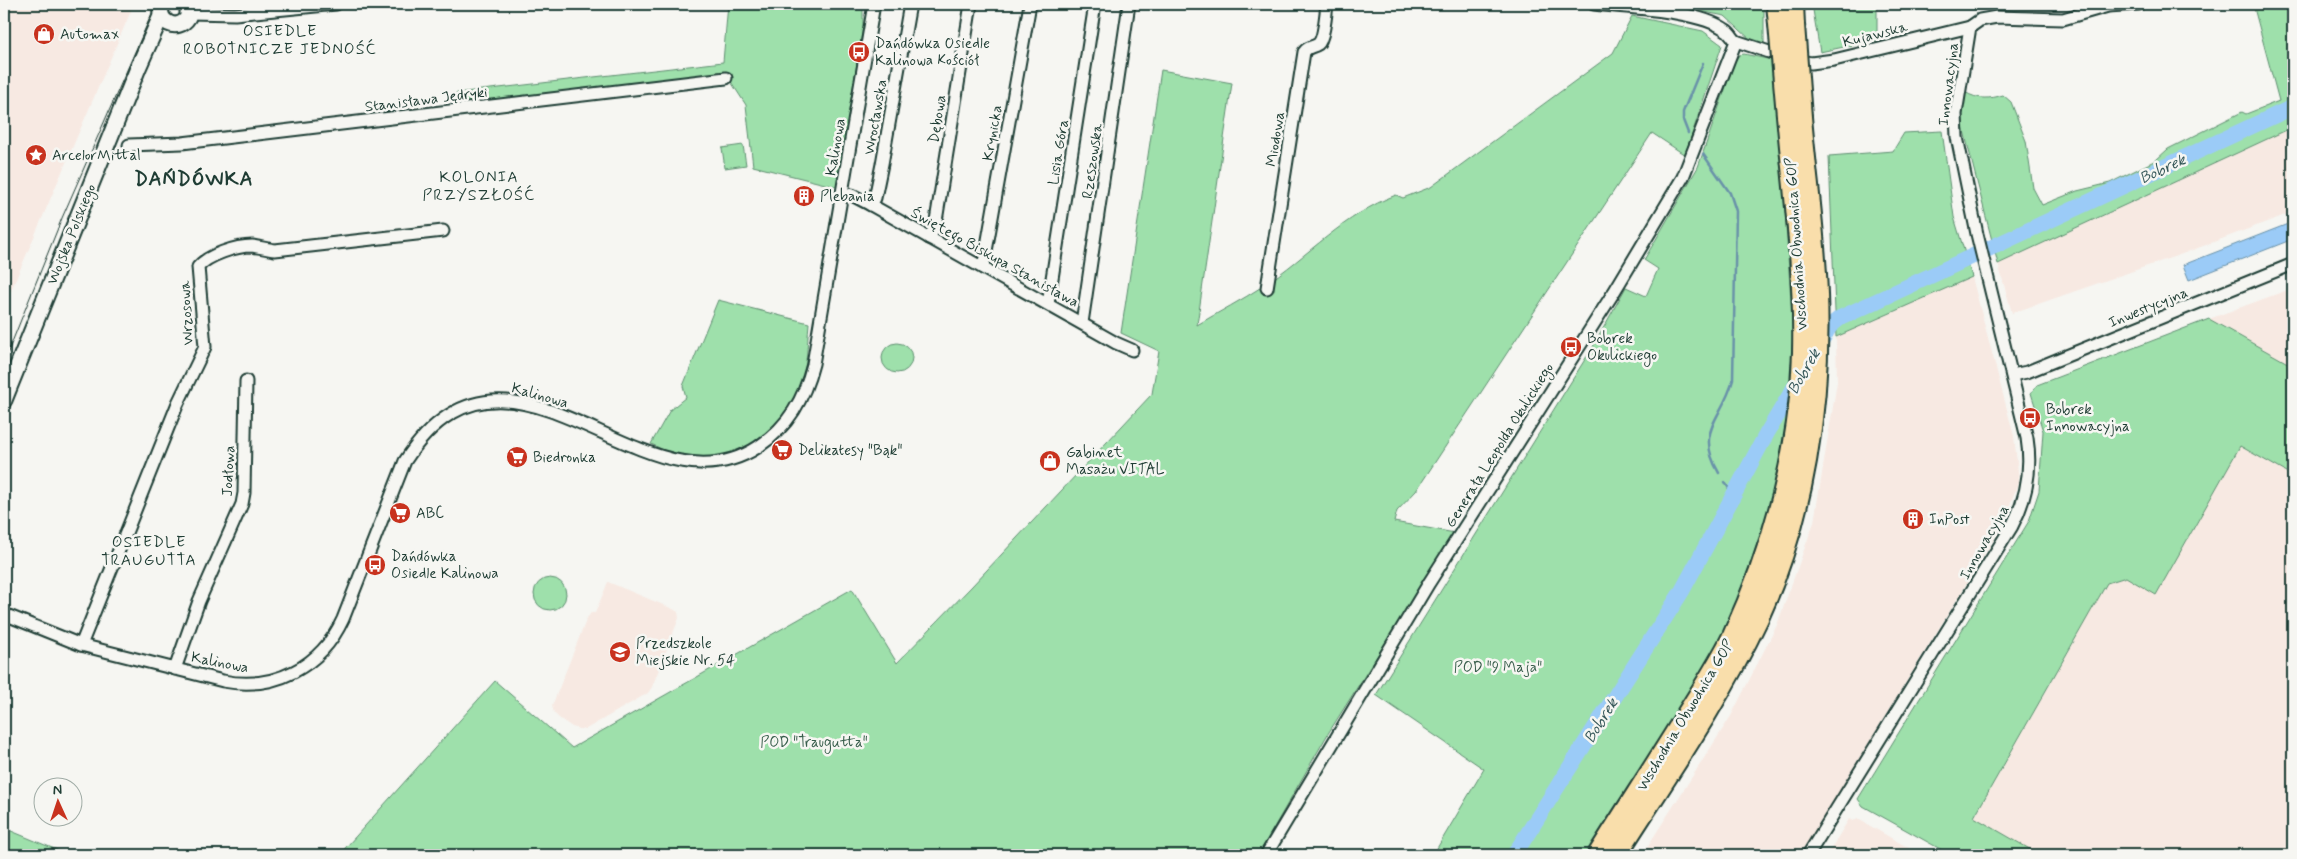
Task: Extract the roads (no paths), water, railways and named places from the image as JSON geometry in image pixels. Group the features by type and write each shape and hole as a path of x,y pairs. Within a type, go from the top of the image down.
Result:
{"highway":[{"name":"Wschodnia Obwodnica GOP","path":"1777,4 1787,25"},
{"name":"Wschodnia Obwodnica GOP","path":"1598,855 1709,679 1732,636 1768,548 1782,500 1796,431 1803,354 1794,116 1787,25 1793,4"},
{"name":"Wschodnia Obwodnica GOP","path":"1616,855 1722,686 1759,616 1789,533 1804,469 1813,417 1817,352 1817,294 1794,116"}],"main road":[{"path":"165,15 183,23 189,8"},
{"name":"Wojska Polskiego","path":"4,400 138,68 165,15"}],"street":[{"path":"189,8 235,14 336,4"},
{"name":"Kalinowa","path":"4,614 81,645 236,684 261,683 283,678 302,668 319,655 343,619 405,461 434,424 462,407 478,402 495,400 535,406 676,460 700,463 723,462 747,454 765,442 782,427 796,410 806,389 813,364 874,4"},
{"name":"Wrocławska","path":"871,205 875,198 910,4"},
{"name":"Dębowa","path":"929,238 935,227 971,4"},
{"name":"Krynicka","path":"983,268 1030,4"},
{"name":"Lisia Góra","path":"1048,304 1095,4"},
{"name":"Rzeszowska","path":"1082,323 1129,4"},
{"name":"Miodowa","path":"1267,288 1304,52 1307,48 1318,44 1322,39 1327,4"},
{"path":"1594,4 1669,12 1709,22 1727,30 1736,41"},
{"name":"Kujawska","path":"1736,41 1787,58 1811,63 1834,60 1970,27 1980,20 1997,17 2062,19 2108,6 2139,4"},
{"name":"Innowacyjna","path":"1808,855 2018,514 2026,490 2029,464 2027,438 1977,234 1957,137 1956,114 1970,27"},
{"name":"Generała Leopolda Okulickiego","path":"1266,855 1429,583 1614,292 1683,176 1736,41"},
{"name":"Stanisława Jędryki","path":"129,145 182,143 726,78"},
{"name":"Świętego Biskupa Stanisława","path":"842,193 852,195 871,205 1116,343 1132,350"},
{"name":"Wrzosowa","path":"81,645 178,403 205,347 198,267 202,261 219,254 251,246 275,250 444,231"},
{"name":"Inwestycyjna","path":"2012,376 2027,372 2293,264"},
{"name":"Jodłowa","path":"174,669 200,601 242,504 244,493 246,381"}],"water":[{"path":"2293,222 2293,239 2189,280 2183,265"}],"waterway":[{"path":"1688,133 1683,120 1683,112 1703,63"},
{"name":"Bobrek","path":"1816,350 1830,326 1840,318 2293,107"},
{"path":"1703,154 1730,193 1736,211 1733,380 1712,425 1709,446 1719,473"},
{"name":"Bobrek","path":"1514,855 1682,591 1767,433 1800,378"},
{"path":"1725,482 1733,496"}],"tram line":[{"path":"4,362 62,218 156,4"}],"place":[{"name":"Automax","path":"44,34"},
{"name":"Dańdówka Osiedle Kalinowa Kościół","path":"859,52"},
{"name":"ArcelorMittal","path":"36,155"},
{"name":"Plebania","path":"804,196"},
{"name":"Bobrek Okulickiego","path":"1571,347"},
{"name":"Bobrek Innowacyjna","path":"2030,418"},
{"name":"Delikatesy \"Bąk\"","path":"782,450"},
{"name":"Biedronka","path":"517,457"},
{"name":"Gabinet Masażu VITAL","path":"1050,461"},
{"name":"ABC","path":"400,513"},
{"name":"InPost","path":"1913,519"},
{"name":"Dańdówka Osiedle Kalinowa","path":"375,565"},
{"name":"Przedszkole Miejskie Nr. 54","path":"620,652"}],"district":[{"name":"OSIEDLE ROBOTNICZE JEDNOŚĆ","path":"280,39"},
{"name":"DAŃDÓWKA","path":"194,178"},
{"name":"KOLONIA PRZYSZŁOŚĆ","path":"479,185"},
{"name":"OSIEDLE TRAUGUTTA","path":"149,550"}],"park label":[{"name":"POD \"9 Maja\"","path":"1498,667"},
{"name":"POD \"Traugutta\"","path":"814,742"}]}
